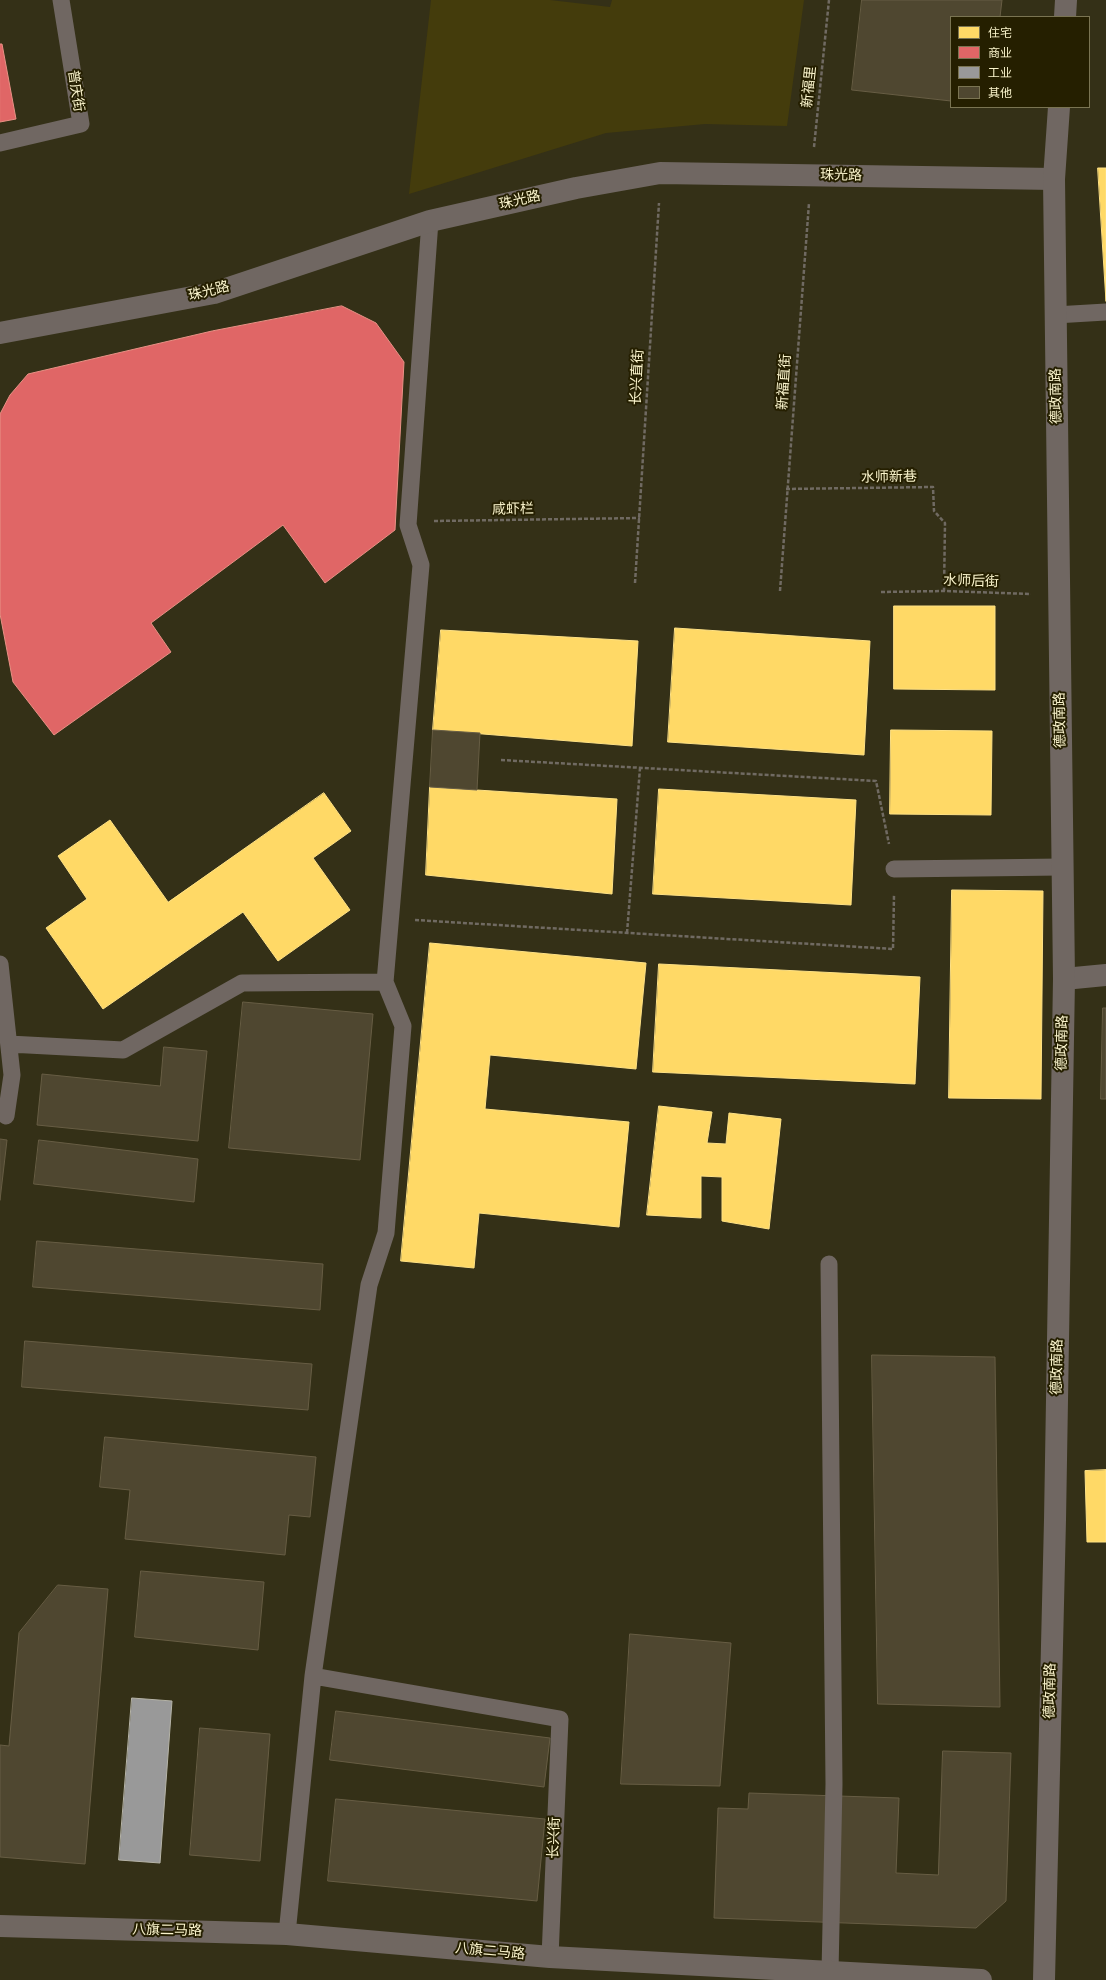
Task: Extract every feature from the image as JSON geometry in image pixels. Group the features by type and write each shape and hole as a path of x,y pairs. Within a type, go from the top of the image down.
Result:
{"main road":[{"name":"八旗二马路","path":"0,1926 286,1934 550,1957 981,1980"}],"street":[{"path":"1065,16 1066,0"},
{"name":"德政南路","path":"1044,1980 1055,1512 1064,979 1054,179 1059,108"},
{"name":"珠光路","path":"0,333 214,293 430,221 576,188 660,172 811,176 1054,179"},
{"path":"1064,979 1106,975"}],"lane":[{"name":"普庆街","path":"0,143 81,124 61,0"},
{"path":"286,1934 313,1676 369,1284 386,1233 403,1026 386,982 421,565 408,525 430,221"},
{"path":"1056,315 1106,312"},
{"path":"894,869 1062,867"},
{"path":"0,964 12,1075 6,1116"},
{"path":"9,1044 123,1050 242,983 386,982"},
{"path":"829,1264 834,1784 830,1972"},
{"name":"长兴街","path":"313,1676 560,1719 550,1957"}],"path":[{"name":"新福里","path":"811,176 829,0"},
{"name":"长兴直街","path":"635,583 660,172"},
{"name":"新福直街","path":"780,591 786,489 811,176"},
{"name":"水师新巷","path":"786,489 933,488 934,511 945,523 944,591"},
{"name":"咸虾栏","path":"431,521 640,518"},
{"name":"水师后街","path":"881,592 944,591 1059,596"},
{"path":"391,919 893,949 894,869 876,781 501,760"},
{"path":"627,933 640,768"}],"shaded area":[{"path":"431,0 550,0 610,7 612,0 804,0 787,126 705,124 606,133 409,194"}],"building: 住宅":[{"path":"1098,168 1106,168 1106,301"},
{"path":"894,606 995,606 995,690 894,689"},
{"path":"675,628 870,641 864,755 668,742"},
{"path":"441,630 638,641 632,746 433,730"},
{"path":"891,730 992,731 991,815 890,814"},
{"path":"430,787 617,799 612,894 426,875"},
{"path":"659,789 856,800 851,905 653,894"},
{"path":"324,793 351,831 313,858 350,910 278,961 243,912 103,1009 46,928 87,899 58,856 110,820 168,902"},
{"path":"952,890 1043,891 1041,1099 949,1098"},
{"path":"430,943 646,963 636,1069 490,1055 485,1109 629,1122 619,1227 479,1213 474,1268 401,1261"},
{"path":"659,964 920,977 915,1084 653,1072"},
{"path":"659,1106 712,1112 707,1143 726,1144 729,1113 781,1119 769,1229 722,1221 722,1177 701,1176 701,1218 647,1215"},
{"path":"1106,1470 1106,1542 1087,1542 1085,1471"}],"building: 商业":[{"path":"0,44 2,44 16,119 0,122"},
{"path":"342,306 376,323 404,362 395,530 325,583 283,525 151,623 171,652 54,735 13,682 0,614 0,414 10,395 28,374 212,331"}],"building: 工业":[{"path":"132,1698 172,1701 160,1863 119,1860"}],"building: 其他":[{"path":"862,0 1002,0 1000,16 950,16 950,101 852,90"},
{"path":"433,730 480,733 477,790 430,787"},
{"path":"243,1002 373,1014 360,1160 229,1148"},
{"path":"1103,1008 1106,1008 1106,1099 1101,1099"},
{"path":"164,1047 207,1051 198,1141 37,1125 42,1074 160,1086"},
{"path":"0,1139 7,1140 0,1200"},
{"path":"39,1140 198,1159 194,1202 34,1184"},
{"path":"37,1241 323,1264 320,1310 33,1287"},
{"path":"25,1341 312,1364 308,1410 22,1387"},
{"path":"872,1355 995,1357 1000,1707 878,1704"},
{"path":"105,1437 316,1457 310,1517 289,1515 285,1555 125,1539 130,1490 100,1487"},
{"path":"141,1571 264,1582 258,1650 135,1637"},
{"path":"58,1585 108,1589 85,1864 0,1857 0,1745 9,1746 19,1633"},
{"path":"630,1634 731,1643 720,1786 621,1784"},
{"path":"336,1711 550,1738 544,1787 330,1760"},
{"path":"200,1728 270,1734 260,1861 190,1855"},
{"path":"943,1751 1011,1753 1006,1901 976,1928 714,1918 718,1808 748,1809 749,1793 899,1798 896,1873 938,1875"},
{"path":"336,1799 545,1819 537,1901 328,1881"}]}
